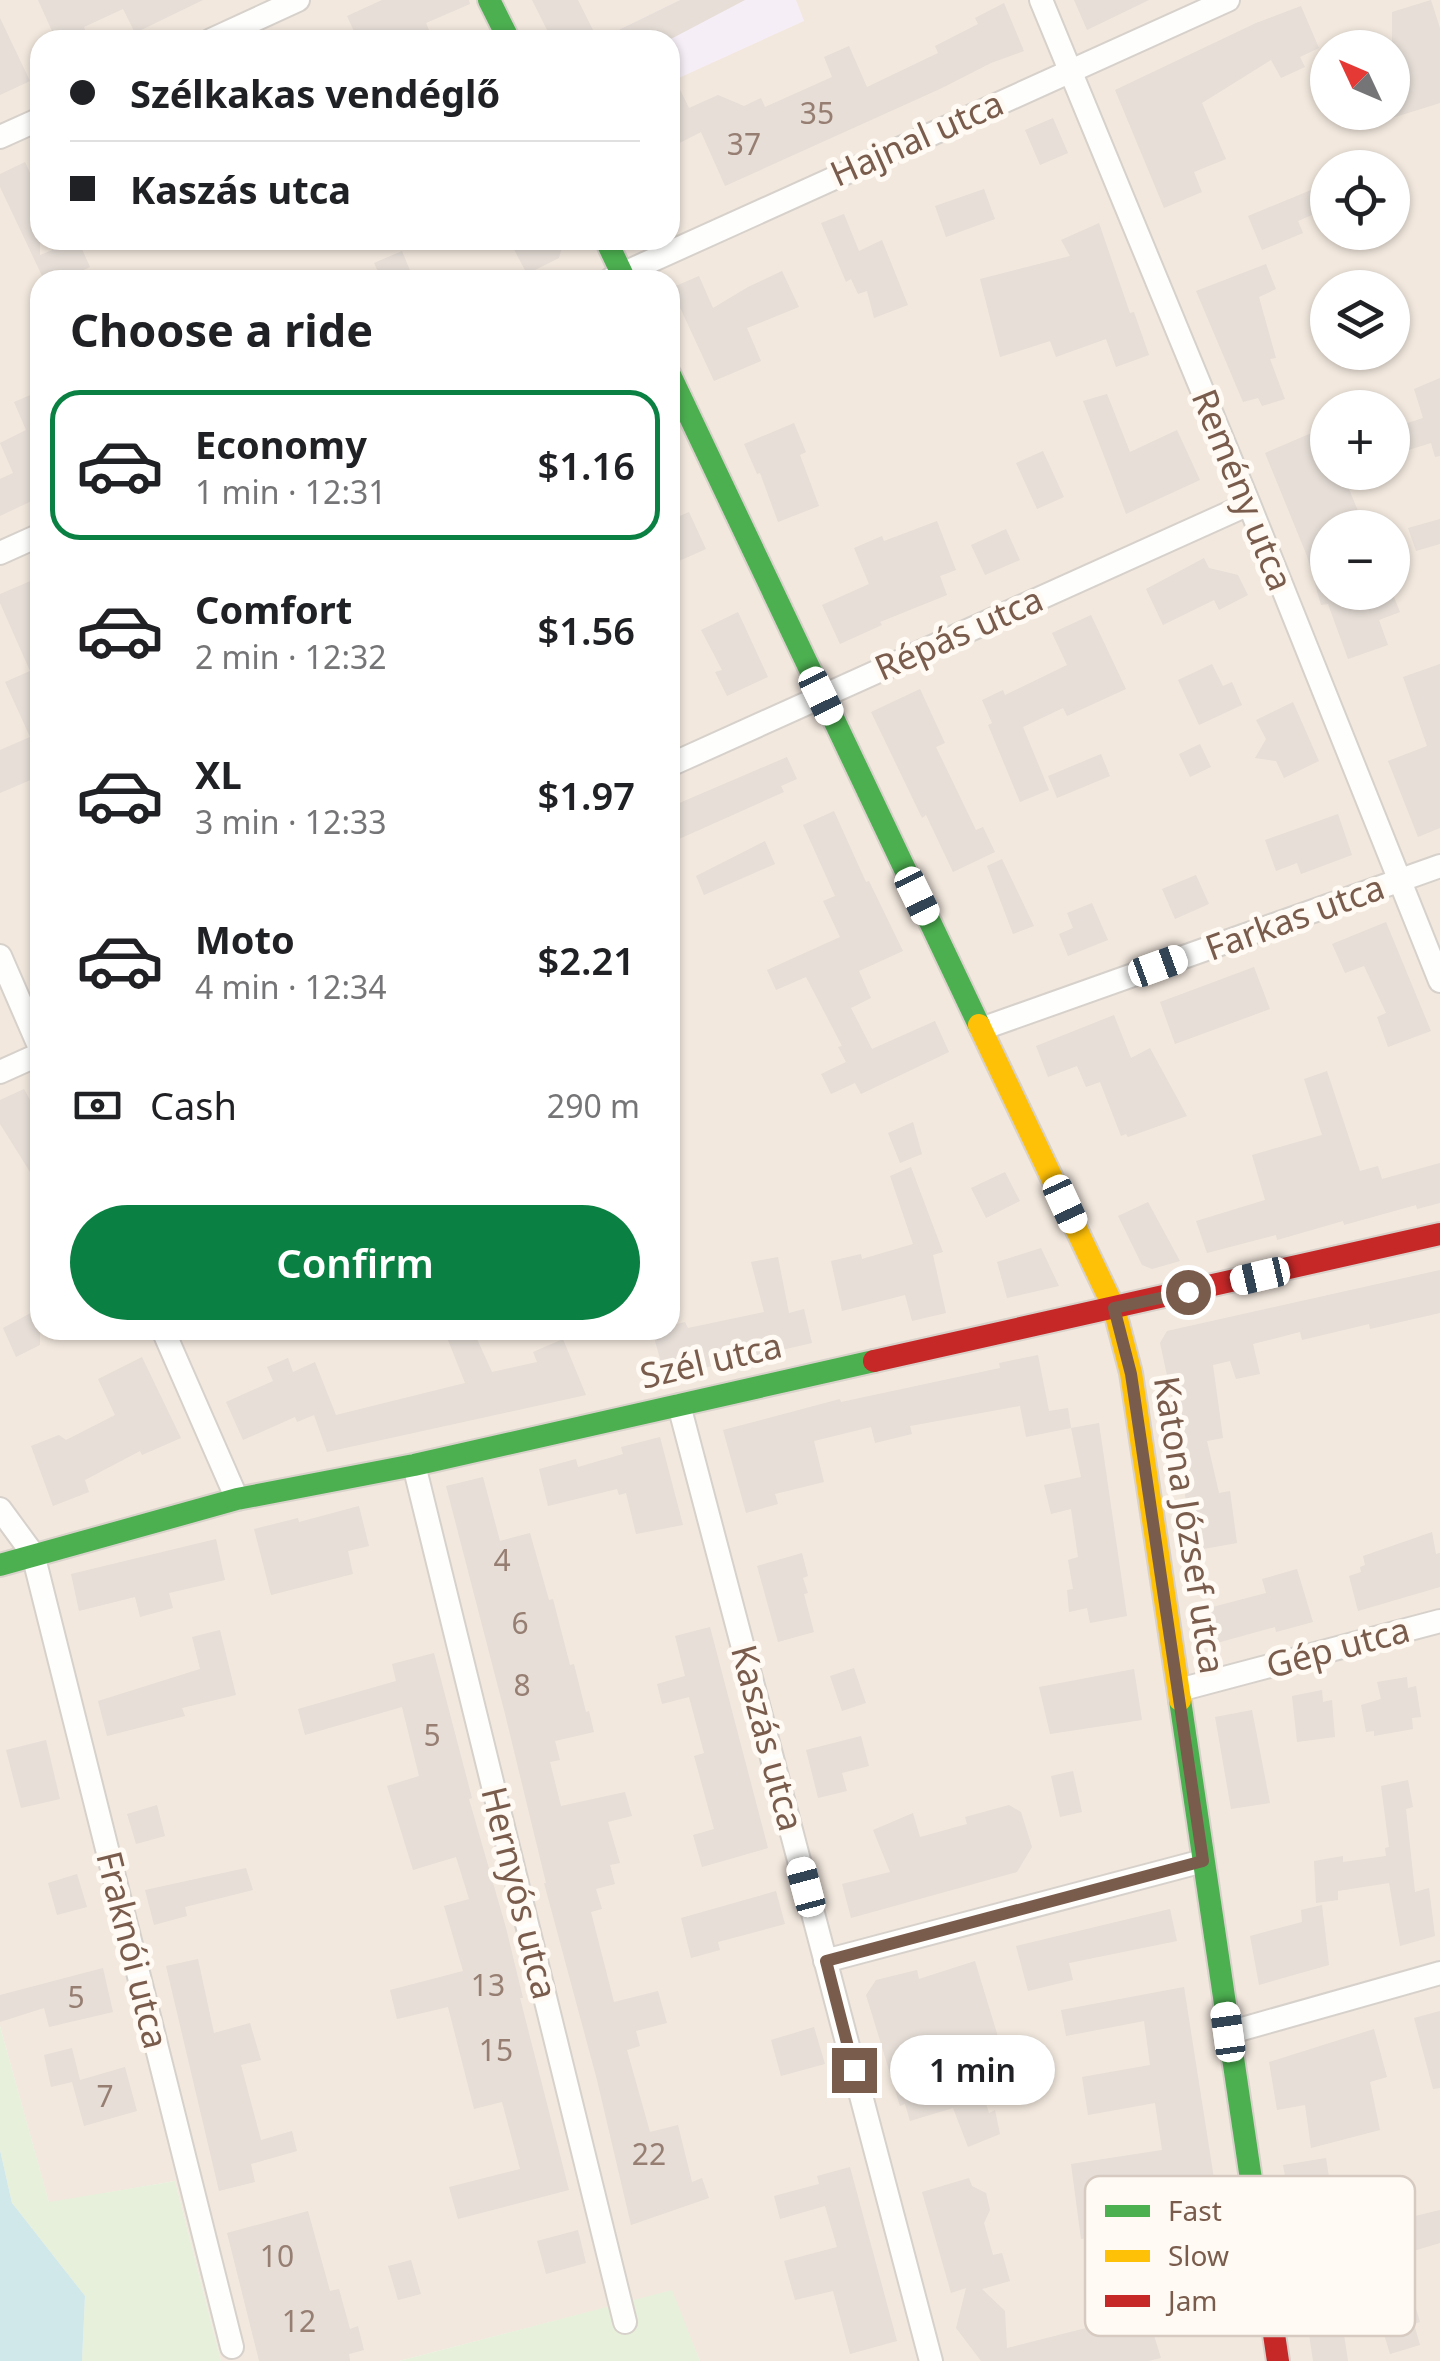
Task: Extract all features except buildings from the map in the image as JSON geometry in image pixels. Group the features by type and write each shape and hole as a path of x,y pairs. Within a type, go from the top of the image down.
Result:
{"street":[{"path":"233,30 298,0"},
{"path":"489,0 504,30"},
{"name":"Remény utca","path":"1041,0 1440,981"},
{"name":"Hajnal utca","path":"680,249 1228,0"},
{"path":"0,137 30,124"},
{"name":"Hajnal utca","path":"635,270 679,250"},
{"name":"Katona József utca","path":"680,397 1114,1308 1131,1374 1250,2176"},
{"name":"Répás utca","path":"680,760 1249,504"},
{"path":"0,553 30,540"},
{"name":"Farkas utca","path":"981,1029 1440,866"},
{"path":"0,956 30,1027"},
{"path":"0,1072 30,1056"},
{"name":"Szél utca","path":"0,1565 237,1499 414,1464 1440,1234"},
{"path":"167,1340 237,1499"},
{"name":"Kaszás utca","path":"679,1404 931,2361"},
{"name":"Hernyós utca","path":"414,1464 625,2322"},
{"path":"0,1509 32,1554"},
{"name":"Fraknói utca","path":"32,1554 232,2346"},
{"name":"Gép utca","path":"1178,1690 1440,1621"},
{"path":"826,1961 1203,1861"},
{"path":"1228,2032 1440,1972"},
{"name":"Katona József utca","path":"1274,2336 1278,2361"}],"shaded area":[{"path":"0,0 1440,0 1440,2361 700,2361 671,2291 399,2361 221,2361 175,2181 49,2203 0,2026"},
{"path":"680,0 796,0 804,21 680,77 680,30 618,30"}],"green space":[{"path":"0,2026 49,2202 175,2181 221,2361 82,2361 85,2296 12,2203 0,2150"},
{"path":"672,2290 700,2361 399,2361"}],"water":[{"path":"0,2150 12,2203 85,2296 82,2361 0,2361"}],"traffic: fast":[{"path":"489,0 504,30"},
{"path":"611,250 620,270"},
{"path":"680,396 979,1025"},
{"path":"0,1565 237,1499 414,1465 874,1361"},
{"path":"1180,1700 1250,2176"}],"traffic: slow":[{"path":"979,1025 1114,1308 1131,1373 1180,1700"}],"traffic: jam":[{"path":"874,1361 1440,1234"},
{"path":"1274,2336 1278,2361"}],"route":[{"path":"854,2070 826,1961 1203,1861 1131,1374 1114,1308 1188,1292"}]}
